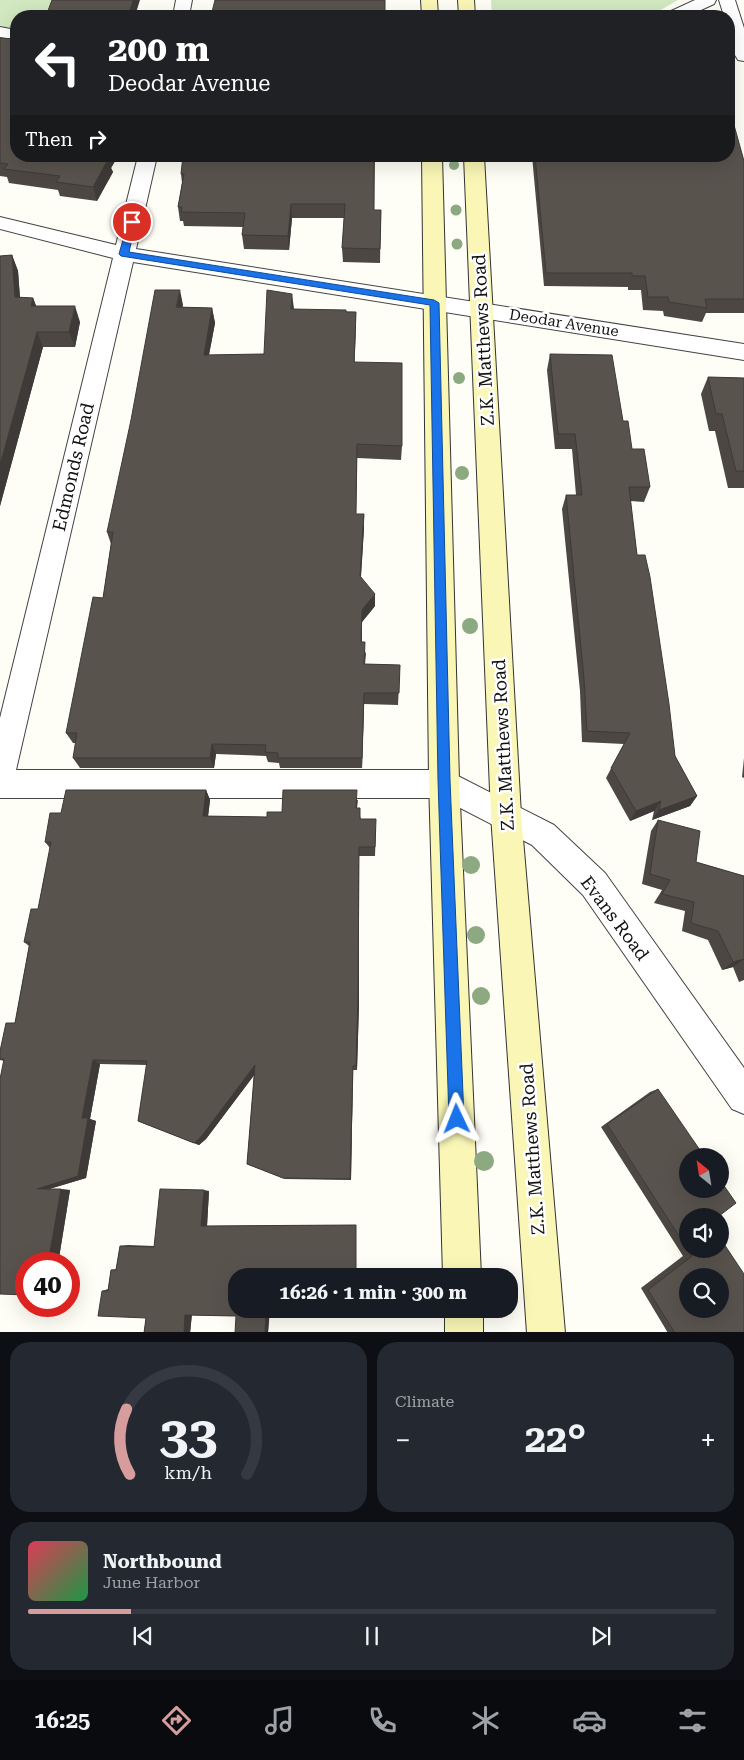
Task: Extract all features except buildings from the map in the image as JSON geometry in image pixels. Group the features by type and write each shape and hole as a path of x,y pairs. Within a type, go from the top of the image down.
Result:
{"street":[{"path":"687,10 708,0"},
{"path":"735,26 744,56"},
{"name":"Edmonds Road","path":"0,777 147,162"},
{"path":"432,162 444,784 462,1268"},
{"name":"Z.K. Matthews Road","path":"474,162 506,815 546,1332"},
{"name":"Deodar Avenue","path":"0,223 124,254 744,352"},
{"path":"0,784 444,784"},
{"name":"Evans Road","path":"444,784 543,835 594,884 744,1097"},
{"path":"464,1318 464,1332"}],"green space":[{"path":"0,0 58,0 54,10 10,10 10,32 0,30"},
{"path":"491,0 678,0 660,10 492,10"}],"route":[{"path":"132,222 124,254 434,303 444,780 457,1119"}]}
